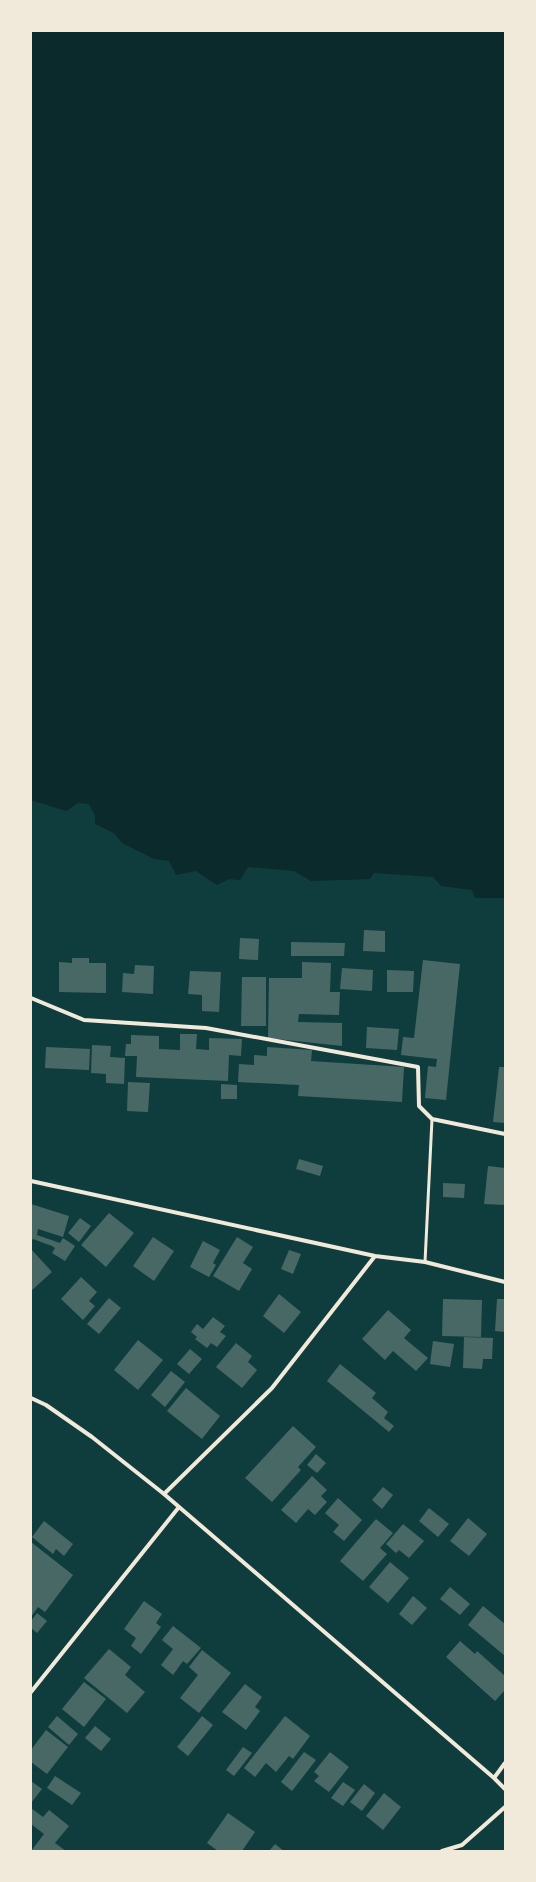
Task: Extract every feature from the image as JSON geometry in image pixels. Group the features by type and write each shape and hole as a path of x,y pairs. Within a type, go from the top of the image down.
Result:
{"street":[{"path":"31,998 84,1020 206,1028 418,1067 419,1106 432,1119 505,1134"},
{"path":"31,1181 375,1256 426,1262 505,1282"},
{"path":"164,1494 272,1388 375,1256"},
{"path":"31,1398 46,1406 92,1437 164,1494 505,1789"},
{"path":"31,1692 179,1508"},
{"path":"494,1778 505,1763"},
{"path":"442,1851 462,1844 505,1807"}],"lane":[{"path":"426,1262 432,1119"}],"water":[{"path":"31,31 505,31 505,898 475,898 472,890 441,886 433,877 374,873 370,879 311,881 294,871 248,867 240,880 229,879 217,885 196,871 176,875 169,861 154,859 122,843 114,833 95,824 95,816 89,804 78,803 66,811 31,800"}],"building":[{"path":"364,930 385,931 385,952 363,951"},
{"path":"240,938 259,939 258,960 239,959"},
{"path":"291,942 345,943 344,956 291,956"},
{"path":"72,958 89,958 89,963 106,963 106,993 59,992 59,962 72,963"},
{"path":"423,960 460,964 446,1100 425,1098 428,1066 436,1067 437,1059 401,1055 403,1037 414,1038"},
{"path":"302,962 331,963 330,992 340,992 339,1015 299,1014 298,1022 342,1023 342,1046 268,1038 269,978 302,978"},
{"path":"135,965 154,966 153,994 122,992 123,973 134,974"},
{"path":"342,968 373,970 372,991 340,989"},
{"path":"387,970 414,971 413,992 387,992"},
{"path":"190,971 221,972 219,1012 202,1011 202,995 188,994"},
{"path":"242,977 266,977 266,1026 241,1026"},
{"path":"367,1027 399,1029 397,1050 366,1048"},
{"path":"180,1034 197,1034 196,1049 209,1050 209,1038 242,1039 241,1056 229,1055 228,1081 136,1077 137,1056 125,1056 126,1044 131,1044 131,1035 159,1036 159,1049 180,1050"},
{"path":"92,1045 111,1046 110,1057 125,1058 124,1084 106,1083 106,1074 91,1073"},
{"path":"46,1047 90,1049 89,1070 45,1068"},
{"path":"267,1047 312,1050 311,1061 404,1067 402,1102 298,1096 299,1085 238,1082 239,1064 254,1065 254,1055 267,1056"},
{"path":"499,1067 505,1067 505,1123 493,1122"},
{"path":"128,1082 150,1083 148,1112 127,1111"},
{"path":"221,1084 237,1085 237,1099 221,1099"},
{"path":"299,1159 323,1166 320,1176 296,1169"},
{"path":"488,1166 505,1168 505,1205 484,1204"},
{"path":"443,1183 465,1184 464,1198 443,1197"},
{"path":"31,1204 69,1216 63,1237 38,1229 37,1235 60,1243 63,1238 75,1246 65,1261 52,1253 55,1248 52,1246 33,1239 31,1241"},
{"path":"109,1213 134,1233 106,1267 81,1245"},
{"path":"80,1218 91,1226 79,1242 68,1233"},
{"path":"153,1237 174,1251 154,1281 133,1266"},
{"path":"237,1237 253,1247 243,1263 252,1269 239,1291 213,1276"},
{"path":"203,1241 220,1250 213,1263 216,1265 209,1277 190,1267"},
{"path":"31,1249 52,1272 31,1291 32,1277"},
{"path":"289,1250 301,1254 293,1274 281,1269"},
{"path":"81,1277 97,1292 89,1301 95,1306 83,1320 61,1299"},
{"path":"279,1294 301,1312 284,1333 263,1316"},
{"path":"109,1298 121,1308 99,1334 87,1324"},
{"path":"443,1299 482,1300 481,1337 442,1336"},
{"path":"497,1299 505,1299 505,1332 495,1331"},
{"path":"388,1310 411,1330 404,1338 428,1358 416,1371 393,1351 385,1360 362,1339"},
{"path":"213,1317 225,1326 220,1332 226,1336 217,1347 211,1343 207,1348 195,1339 197,1337 191,1332 197,1324 203,1329"},
{"path":"464,1337 493,1338 492,1359 483,1359 482,1369 463,1368"},
{"path":"138,1340 163,1360 138,1390 114,1370"},
{"path":"433,1341 454,1344 450,1367 430,1364"},
{"path":"236,1343 252,1356 248,1362 257,1370 242,1388 216,1367"},
{"path":"190,1349 202,1359 189,1374 177,1364"},
{"path":"340,1364 376,1393 372,1398 388,1412 384,1418 394,1426 389,1432 327,1381"},
{"path":"171,1371 185,1382 165,1407 151,1395"},
{"path":"186,1388 220,1416 202,1439 167,1411"},
{"path":"293,1426 316,1447 298,1467 301,1470 272,1502 245,1478"},
{"path":"316,1454 326,1463 317,1473 307,1465"},
{"path":"312,1476 327,1490 321,1496 327,1502 315,1515 308,1509 296,1523 281,1510"},
{"path":"383,1487 393,1495 382,1509 372,1500"},
{"path":"338,1498 362,1520 344,1541 333,1532 339,1525 325,1513"},
{"path":"429,1508 449,1524 438,1537 419,1521"},
{"path":"468,1518 487,1534 469,1556 450,1541"},
{"path":"376,1519 393,1533 380,1548 387,1554 363,1581 340,1561"},
{"path":"44,1521 73,1544 64,1556 56,1549 53,1554 32,1537"},
{"path":"403,1524 424,1541 409,1558 399,1550 396,1553 386,1544"},
{"path":"31,1542 73,1575 45,1612 38,1607 31,1617"},
{"path":"390,1562 409,1578 388,1603 369,1587"},
{"path":"450,1587 470,1604 460,1615 440,1599"},
{"path":"413,1596 427,1608 412,1625 399,1614"},
{"path":"144,1601 162,1614 156,1623 161,1627 141,1654 131,1646 136,1638 124,1629"},
{"path":"483,1606 505,1624 505,1656 468,1625"},
{"path":"37,1613 47,1621 37,1633 31,1628 31,1621"},
{"path":"173,1626 201,1648 187,1664 183,1661 173,1675 161,1665 173,1649 162,1640"},
{"path":"460,1641 475,1654 477,1651 505,1676 505,1690 495,1701 446,1657"},
{"path":"109,1649 131,1667 125,1675 145,1692 127,1713 84,1678"},
{"path":"202,1650 231,1673 199,1713 180,1698 198,1675 189,1667"},
{"path":"84,1682 106,1699 84,1727 62,1709"},
{"path":"245,1684 262,1697 255,1707 260,1711 246,1730 222,1712"},
{"path":"57,1716 78,1734 69,1745 48,1727"},
{"path":"202,1716 213,1725 188,1756 177,1747"},
{"path":"285,1716 310,1736 293,1759 289,1756 276,1772 266,1763 255,1777 244,1768"},
{"path":"95,1726 111,1739 101,1751 85,1738"},
{"path":"46,1730 68,1747 47,1774 31,1762 31,1750"},
{"path":"243,1747 252,1753 234,1776 226,1770"},
{"path":"304,1752 316,1760 292,1791 281,1782"},
{"path":"330,1752 349,1767 329,1792 314,1781 319,1776 314,1772"},
{"path":"55,1776 81,1793 72,1805 47,1788"},
{"path":"31,1781 42,1789 31,1803"},
{"path":"343,1782 355,1790 343,1806 331,1798"},
{"path":"364,1784 375,1793 362,1811 350,1802"},
{"path":"384,1793 401,1807 383,1830 366,1816"},
{"path":"31,1808 43,1817 49,1810 69,1826 55,1843 66,1851 31,1851 44,1834 31,1824"},
{"path":"228,1813 255,1832 242,1851 218,1851 207,1843"},
{"path":"275,1844 284,1851 269,1851"}]}
